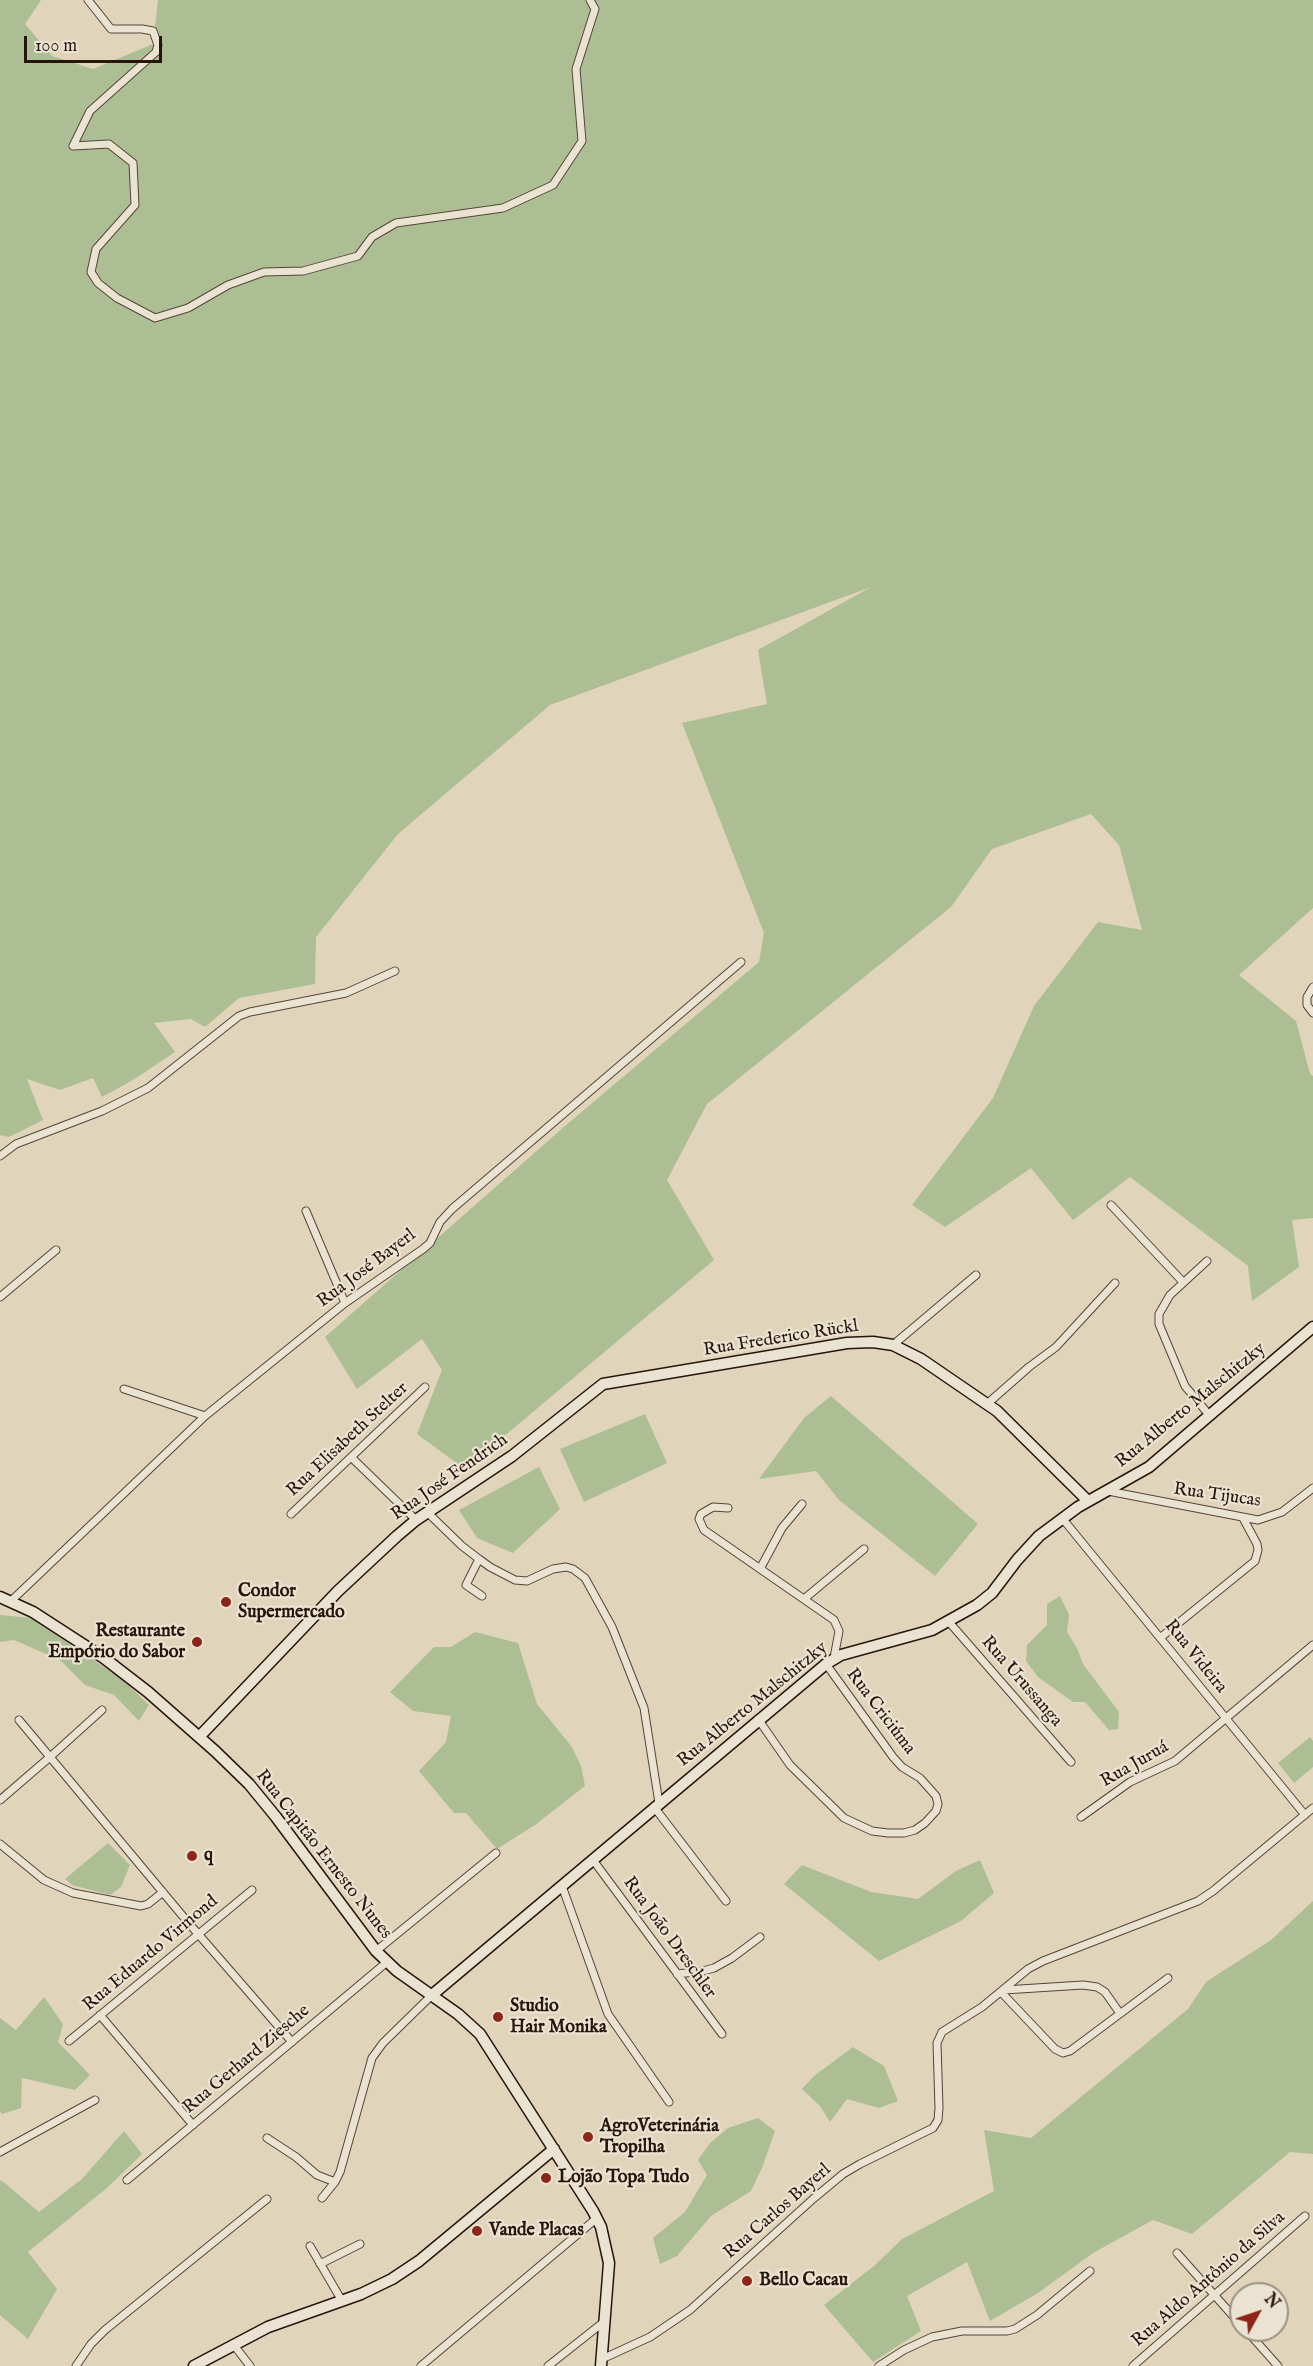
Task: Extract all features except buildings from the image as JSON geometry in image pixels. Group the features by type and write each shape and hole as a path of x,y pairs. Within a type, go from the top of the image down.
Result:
{"street":[{"path":"88,0 111,29 153,31 158,45 156,52 90,111 73,146 109,144 133,163 135,205 96,249 91,272 98,283 117,298 155,318 188,309 228,285 264,272 303,271 358,256 372,237 396,223 503,208 553,185 582,141 576,69 595,9 590,0"},
{"name":"Rua José Bayerl","path":"3,1601 205,1416 345,1303 423,1250 430,1243 440,1222 452,1209 741,962"},
{"path":"0,1156 16,1144 102,1111 143,1091 159,1081 239,1016 346,993 395,970"},
{"path":"1313,987 1307,998 1307,1005 1313,1013"},
{"path":"1112,1205 1184,1282"},
{"path":"306,1211 345,1303"},
{"path":"0,1297 56,1250"},
{"path":"1207,1261 1164,1304 1159,1314 1159,1324 1185,1386 1210,1416"},
{"path":"893,1345 976,1275"},
{"path":"987,1404 1056,1347 1114,1283"},
{"name":"Rua Alberto Malschitzky","path":"432,1995 758,1719 830,1661 923,1633 949,1622 977,1605 992,1593 1031,1544 1062,1518 1149,1467 1313,1327"},
{"name":"Rua Frederico Rückl","path":"603,1384 847,1343 873,1342 893,1345 921,1359 987,1404 1012,1425 1088,1501"},
{"name":"Rua José Fendrich","path":"199,1737 338,1591 416,1520 512,1456 603,1384"},
{"name":"Rua Elisabeth Stelter","path":"291,1514 425,1387"},
{"path":"124,1389 205,1416"},
{"path":"351,1457 416,1520"},
{"name":"Rua Tijucas","path":"1108,1491 1258,1520 1274,1517 1291,1507 1313,1488"},
{"path":"760,1569 782,1528 802,1504"},
{"path":"728,1508 706,1509 699,1519 701,1524 709,1534 834,1620 839,1631 830,1661"},
{"path":"427,1512 462,1546 490,1567 515,1580 527,1581 553,1569 566,1567 585,1578 612,1627 637,1688 647,1722 657,1805 726,1901"},
{"name":"Rua Videira","path":"1062,1518 1305,1815"},
{"path":"1160,1638 1255,1561 1257,1544 1243,1518"},
{"path":"804,1599 864,1549"},
{"path":"479,1559 466,1585 482,1596"},
{"name":"Rua Capitão Ernesto Nunes","path":"3,1601 33,1612 104,1658 199,1737 260,1797 376,1952 480,2034 597,2218 605,2238 609,2263 601,2362"},
{"name":"Rua Urussanga","path":"949,1622 1071,1762"},
{"name":"Rua Juruá","path":"1081,1817 1130,1782 1175,1761 1313,1645"},
{"name":"Rua Criciúma","path":"758,1719 799,1775 844,1818 872,1831 904,1833 915,1830 932,1817 938,1800 920,1778 902,1767 893,1758 830,1661"},
{"path":"0,1800 102,1710"},
{"path":"19,1720 292,2042"},
{"name":"Rua Carlos Bayerl","path":"601,2362 650,2337 690,2310 843,2174 933,2128 938,2120 937,2043 942,2032 964,2020 1028,1969 1049,1958 1198,1901 1313,1808"},
{"path":"0,1844 44,1880 73,1893 141,1906 148,1904 163,1892"},
{"path":"376,1952 496,1853"},
{"name":"Rua João Dreschler","path":"593,1860 722,2034"},
{"path":"562,1886 608,2014 669,2102"},
{"name":"Rua Eduardo Virmond","path":"69,2041 252,1890"},
{"path":"677,1974 714,1968 760,1937"},
{"name":"Rua Gerhard Ziesche","path":"127,2180 387,1962"},
{"path":"1003,1991 1055,2049 1063,2053 1070,2051 1119,2012 1168,1978"},
{"path":"1003,1991 1083,1985 1097,1987 1106,1992 1119,2012"},
{"path":"322,2198 335,2182 343,2164 372,2058 383,2043 432,1995"},
{"path":"100,2015 193,2125"},
{"path":"0,2152 94,2100"},
{"path":"267,2138 296,2157 313,2172 335,2182"},
{"path":"194,2366 268,2327 376,2288 409,2268 554,2149"},
{"path":"76,2366 91,2343 105,2330 267,2199"},
{"name":"Rua Aldo Antônio da Silva","path":"1133,2366 1305,2216"},
{"path":"421,2366 597,2218"},
{"path":"320,2264 360,2244"},
{"path":"310,2246 342,2301"},
{"path":"1177,2253 1229,2312"},
{"path":"879,2366 932,2337 962,2331 1007,2331 1025,2324 1090,2271"},
{"path":"548,2366 605,2320"},
{"path":"1257,2342 1278,2366"},
{"path":"233,2344 250,2366"}],"green space":[{"path":"0,0 41,0 25,24 52,56 93,69 153,44 158,0 1313,0 1313,908 1239,975 1296,1021 1310,1074 1313,1076 1313,1218 1292,1220 1299,1267 1252,1301 1248,1266 1130,1177 1073,1220 1031,1168 945,1227 912,1205 993,1098 1034,1006 1098,922 1142,930 1119,845 1091,814 992,849 951,907 707,1104 667,1180 714,1260 465,1469 417,1434 442,1370 422,1339 357,1389 325,1337 565,1126 759,962 764,933 682,723 767,704 758,650 871,587 550,705 398,834 316,937 315,984 239,998 205,1027 191,1019 154,1023 175,1052 102,1097 93,1078 60,1090 27,1079 43,1120 9,1137 0,1135"},
{"path":"831,1396 978,1524 935,1576 839,1500 816,1471 759,1479 804,1418"},
{"path":"645,1414 667,1463 584,1502 560,1449"},
{"path":"539,1467 560,1509 513,1553 477,1538 459,1510"},
{"path":"1060,1596 1069,1615 1067,1632 1083,1664 1119,1712 1118,1729 1109,1730 1085,1702 1073,1702 1038,1677 1026,1661 1027,1645 1047,1625 1047,1604"},
{"path":"0,1615 32,1618 123,1680 149,1705 139,1721 114,1695 85,1685 60,1660 14,1640 0,1642"},
{"path":"475,1632 518,1643 537,1704 572,1747 581,1766 585,1786 535,1825 497,1849 466,1813 454,1813 419,1771 446,1742 451,1716 413,1711 390,1692 434,1647 451,1647"},
{"path":"1310,1737 1313,1741 1313,1767 1294,1783 1278,1763"},
{"path":"108,1843 130,1865 121,1887 110,1895 72,1885 65,1879"},
{"path":"980,1860 994,1893 961,1921 879,1961 784,1884 802,1865 871,1892 918,1899 956,1871"},
{"path":"1313,1901 1313,2154 1290,2152 1192,2234 1153,2220 1093,2253 1038,2293 990,2321 967,2262 907,2296 921,2331 873,2362 824,2305 874,2266 902,2239 994,2191 984,2130 1031,2138 1188,2009 1206,1982 1271,1940"},
{"path":"44,1997 63,2024 58,2042 90,2075 75,2090 22,2078 21,2108 2,2114 0,2111 0,2018 16,2030"},
{"path":"853,2047 884,2066 898,2101 879,2108 847,2099 830,2122 820,2106 802,2089 814,2076"},
{"path":"758,2118 775,2131 751,2191 711,2216 677,2256 660,2264 653,2238 685,2212 707,2175 698,2160 710,2143 728,2128"},
{"path":"124,2131 142,2154 108,2187 28,2252 57,2289 28,2339 0,2315 0,2182 1,2180 39,2212 82,2179"}],"place":[{"name":"Condor Supermercado","path":"226,1602"},
{"name":"Restaurante Empório do Sabor","path":"197,1642"},
{"name":"q","path":"192,1856"},
{"name":"Studio Hair Monika","path":"498,2017"},
{"name":"AgroVeterinária Tropilha","path":"588,2137"},
{"name":"Lojão Topa Tudo","path":"546,2178"},
{"name":"Vande Placas","path":"477,2231"},
{"name":"Bello Cacau","path":"747,2281"}]}
